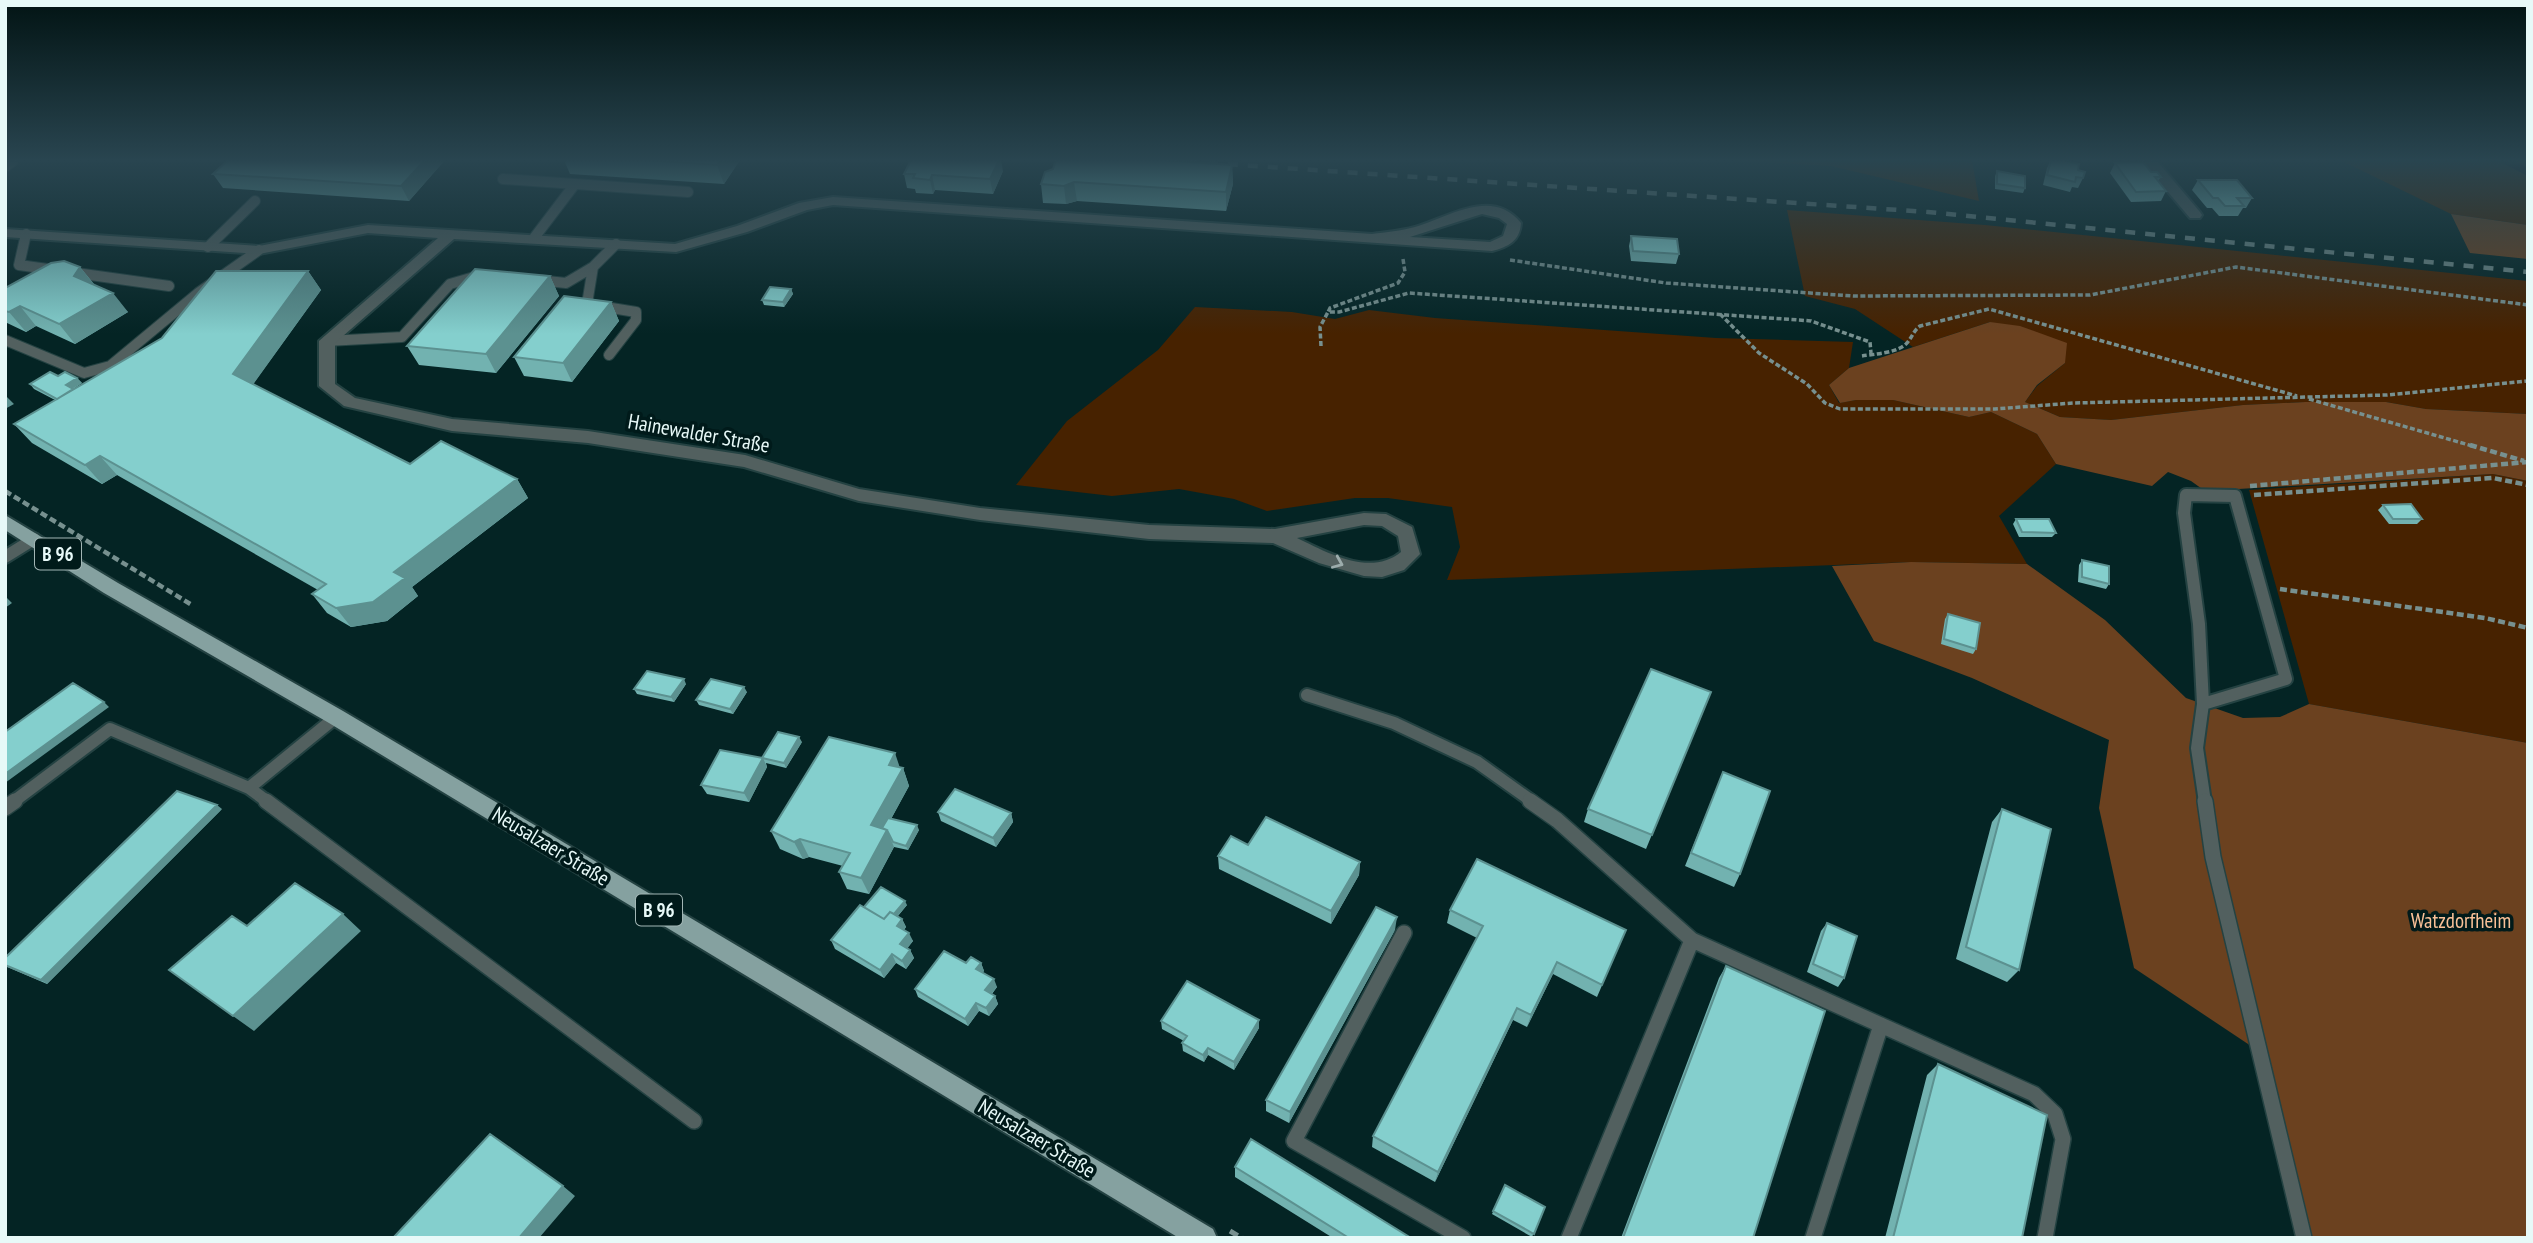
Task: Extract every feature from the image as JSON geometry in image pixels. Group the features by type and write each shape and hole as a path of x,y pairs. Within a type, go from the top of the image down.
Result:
{"main road":[{"name":"Neusalzaer Straße","path":"5,521 111,588 336,716 1204,1238"}],"street":[{"path":"5,233 259,250 281,248 347,231 368,229 665,248 690,246 770,218"},
{"path":"1089,218 1492,247 1508,240 1514,233 1514,223 1510,218"},
{"path":"1374,237 1406,234 1449,218"},
{"path":"327,341 452,233"},
{"name":"Hainewalder Straße","path":"327,341 327,386 350,402 452,425 587,437 708,455 745,461 859,495 980,514 1149,532 1275,536 1364,519 1386,520 1406,532 1411,554 1403,564 1390,569 1352,568 1275,536"}],"lane":[{"path":"208,247 238,218"},
{"path":"534,238 549,218"},
{"path":"26,234 19,265 169,286"},
{"path":"530,279 566,283 593,267 615,244"},
{"path":"5,340 84,373 100,371 110,366 198,293 259,250"},
{"path":"593,267 592,281 585,299 587,304 636,312 636,320 609,355"},
{"path":"327,341 402,337 450,284 482,275 494,276"},
{"path":"2203,704 2286,678 2235,496 2186,495 2184,513 2199,624 2203,704 2197,748 2213,857 2304,1238"},
{"path":"5,557 34,539"},
{"path":"1307,695 1394,723 1477,762 1557,820 1692,940 2034,1094 2055,1114 2063,1139 2045,1238"},
{"path":"249,788 336,716"},
{"path":"5,808 110,729 249,788 694,1121"},
{"path":"1404,933 1294,1141 1462,1238"},
{"path":"1569,1238 1692,940"},
{"path":"1813,1238 1881,1025"}],"path":[{"path":"1321,346 1320,327 1330,308 1403,279 1404,260 1374,237"},
{"path":"1505,258 1666,283 1853,296 2090,295 2236,267 2528,305"},
{"path":"1328,312 1339,312 1409,293 1720,314 1811,321 1870,342 1871,353"},
{"path":"1862,356 1890,351 1906,344 1912,332 1920,326 1989,309 2526,461"},
{"path":"1720,314 1759,353 1807,384 1825,403 1840,409 1995,408 2073,403 2387,395 2528,381"},
{"path":"2235,496 2249,486 2526,461"},
{"path":"2235,496 2493,478 2528,485"},
{"path":"2262,588 2485,618 2528,628"}],"shaded area":[{"path":"1789,218 1893,218 1985,225 2528,281 2528,414 2426,409 2386,402 2305,402 2243,405 2111,420 2060,417 2025,402 2037,386 2065,363 1990,322 1913,347 1855,309 1805,296"},
{"path":"2479,218 2528,218 2528,225"},
{"path":"1195,307 1292,312 1335,319 1369,310 1435,318 1716,338 1853,342 1849,368 1829,385 1839,403 1893,400 1969,417 1991,412 2037,434 2056,464 1999,516 2027,564 1911,562 1447,580 1460,547 1452,507 1388,498 1355,498 1267,511 1234,499 1179,489 1112,496 1016,485 1067,421 1158,350"},
{"path":"2493,474 2528,481 2528,743 2309,704 2249,490"}],"green space":[{"path":"2453,218 2479,218 2528,225 2528,259 2470,253"},
{"path":"1990,322 2020,326 2067,343 2065,363 2037,385 2025,402 2060,417 2111,420 2243,405 2305,402 2386,402 2426,409 2528,414 2528,481 2493,474 2205,491 2191,481 2168,472 2152,486 2056,464 2037,434 1991,412 1969,417 1893,400 1840,403 1829,385 1849,368"},
{"name":"Watzdorfheim","path":"1911,562 2027,564 2105,620 2186,698 2243,718 2280,717 2309,704 2528,743 2528,1238 2311,1238 2269,1058 2134,968 2099,808 2109,740 1972,678 1874,641 1832,566"}],"building":[{"path":"1631,236 1677,239 1679,254 1633,251"},
{"path":"64,261 80,267 74,276 113,293 59,324 20,306 9,312 5,311 5,288 51,263"},
{"path":"475,269 550,276 486,354 407,346"},
{"path":"216,271 308,271 233,374 410,464 441,441 517,479 394,572 405,578 373,602 336,608 312,594 326,584 100,456 85,465 14,424 162,338"},
{"path":"770,287 791,289 783,302 762,300"},
{"path":"564,296 611,302 563,363 514,357"},
{"path":"50,372 58,376 65,372 77,378 66,385 73,389 57,399 30,384"},
{"path":"2411,504 2422,519 2393,519 2383,505"},
{"path":"2016,519 2049,519 2056,533 2022,532"},
{"path":"2082,560 2109,566 2109,584 2082,577"},
{"path":"1948,614 1980,623 1976,649 1944,639"},
{"path":"1651,669 1711,692 1652,835 1588,809"},
{"path":"647,671 684,679 671,697 634,689"},
{"path":"711,679 744,687 730,709 696,700"},
{"path":"73,683 104,702 5,774 5,732"},
{"path":"778,732 799,737 784,763 762,758"},
{"path":"829,737 895,753 889,765 903,768 871,825 887,830 861,878 839,872 850,853 800,839 794,842 771,831"},
{"path":"720,750 763,758 744,793 701,785"},
{"path":"1723,772 1770,791 1740,874 1691,853"},
{"path":"955,789 1011,813 993,838 938,812"},
{"path":"177,791 217,805 41,980 5,965 5,958"},
{"path":"2002,809 2051,829 2019,970 1966,947"},
{"path":"1266,817 1360,862 1331,911 1218,856 1231,836 1248,845"},
{"path":"888,818 917,825 906,846 893,842 887,830 882,828"},
{"path":"1477,859 1626,930 1602,985 1557,962 1531,1015 1517,1008 1438,1172 1373,1136 1483,926 1450,910"},
{"path":"295,883 343,914 233,1016 169,970 232,916 247,926"},
{"path":"881,887 905,901 894,914 890,912 884,919 864,907"},
{"path":"860,905 884,919 890,912 902,919 897,926 909,933 900,944 910,950 902,961 892,954 880,970 831,940"},
{"path":"1376,907 1397,917 1290,1112 1266,1100"},
{"path":"1827,923 1857,936 1844,978 1813,964"},
{"path":"944,951 966,963 971,957 981,963 976,969 994,979 985,990 995,996 986,1008 976,1003 965,1019 915,989"},
{"path":"1726,966 1825,1011 1753,1238 1623,1238"},
{"path":"1187,981 1259,1020 1234,1062 1208,1048 1203,1055 1182,1043 1187,1036 1161,1021"},
{"path":"1938,1064 2047,1115 2022,1238 1893,1238"},
{"path":"490,1134 563,1186 519,1238 393,1238"},
{"path":"1251,1139 1411,1238 1349,1238 1235,1167"},
{"path":"1505,1185 1545,1207 1534,1234 1493,1211"}],"railway":[{"path":"1988,218 2528,272"}]}
